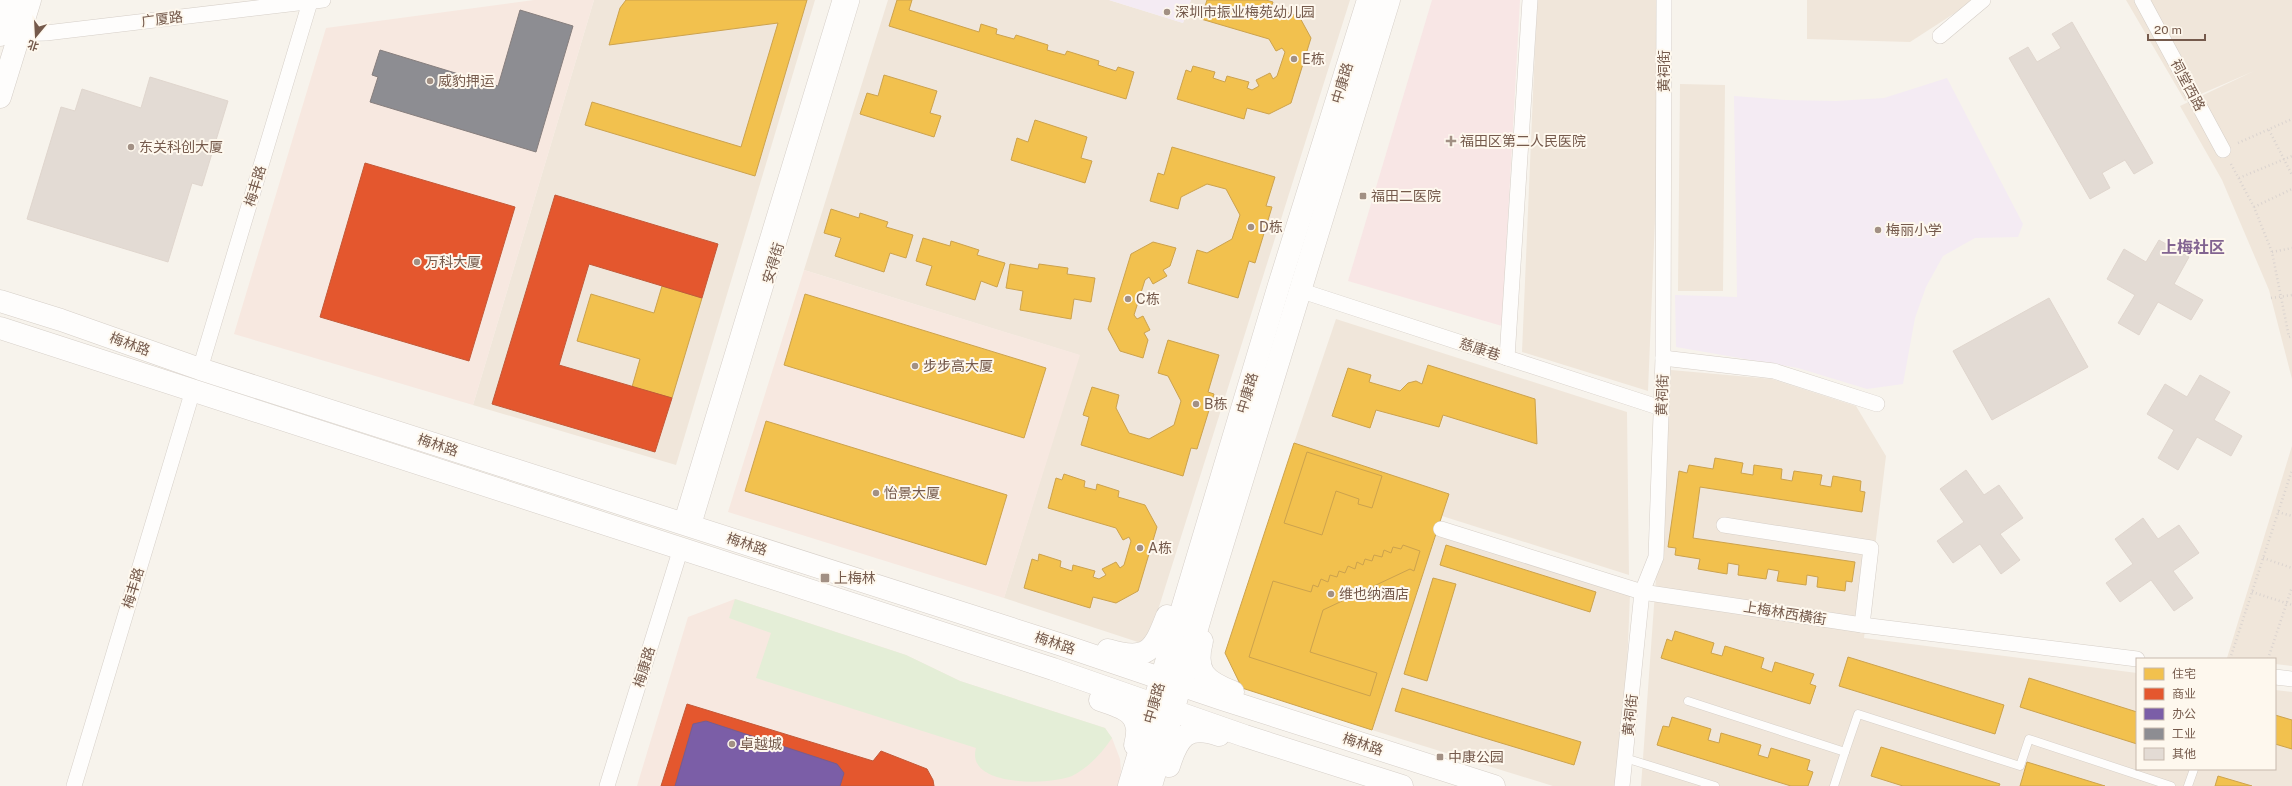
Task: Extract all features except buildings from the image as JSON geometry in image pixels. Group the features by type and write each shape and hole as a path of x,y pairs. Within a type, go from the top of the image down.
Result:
{"main road":[{"path":"0,97 11,0"},
{"path":"7,34 30,0"},
{"name":"中康路","path":"1195,602 1279,285 1368,0"},
{"name":"中康路","path":"1129,786 1163,707 1195,602 1299,290 1389,0"},
{"path":"0,290 61,320"},
{"name":"梅林路","path":"0,301 61,320 200,369 1062,645 1253,710 1494,786"},
{"name":"梅林路","path":"0,328 681,548 1053,670 1245,736 1402,786"},
{"path":"1062,645 1100,647 1126,655 1136,655 1153,647 1169,611 1195,602 1206,624 1198,655 1201,669 1213,684 1237,694 1253,710"},
{"path":"1053,670 1081,694 1125,709 1134,717 1138,726 1138,734 1131,760 1129,786"},
{"name":"中康路","path":"1150,786 1163,707"},
{"path":"1158,786 1164,780 1176,744 1184,737 1195,731 1204,730 1225,736 1245,736"}],"street":[{"name":"安得街","path":"687,525 840,0"},
{"name":"安得街","path":"687,525 852,0"},
{"path":"1507,358 1530,0"},
{"name":"黄祠街","path":"1622,786 1642,592 1656,557 1663,358 1664,0"},
{"path":"1940,36 1983,0"},
{"name":"祠堂西路","path":"2142,0 2223,150"},
{"name":"广厦路","path":"7,34 46,33 316,1"},
{"name":"梅丰路","path":"200,369 316,1"},
{"name":"慈康巷","path":"1299,290 1661,408"},
{"path":"1663,358 1774,371 1877,404"},
{"name":"梅丰路","path":"74,786 193,390"},
{"path":"1724,525 1871,548 1862,625"},
{"name":"上梅林西横街","path":"1441,529 1642,592 1862,625 2136,659"},
{"name":"梅康路","path":"607,786 681,548"},
{"path":"2276,677 2292,679"}],"lane":[{"path":"1688,701 1845,752"},
{"path":"1834,786 1858,714 2020,766 2029,740 2171,786"},
{"path":"1625,758 1714,786"},
{"path":"2188,786 2194,770"}],"path":[{"path":"2292,119 2223,150 2254,207 2272,252 2289,336 2292,336"},
{"path":"2269,130 2292,175"},
{"path":"2238,178 2292,156"},
{"path":"2254,207 2292,189"},
{"path":"2272,252 2292,248"},
{"path":"2271,298 2292,295"},
{"path":"2230,658 2292,470"},
{"path":"2278,512 2292,516"},
{"path":"2263,558 2292,568"},
{"path":"2268,658 2292,587"},
{"path":"2252,592 2292,605"}],"shaded area":[{"name":"万科大厦","path":"534,0 594,0 473,405 234,334 326,28"},
{"path":"594,0 815,0 676,465 473,405"},
{"path":"888,0 1109,0 1183,23 1191,0 1350,0 1147,645 1004,598 1079,355 804,270"},
{"name":"深圳市振业梅苑幼儿园","path":"1109,0 1191,0 1183,23"},
{"name":"福田区第二人民医院","path":"1432,0 1520,0 1502,326 1348,281"},
{"path":"1537,0 1664,0 1648,391 1522,352"},
{"path":"1807,0 1975,0 1910,42 1807,39"},
{"path":"2126,0 2292,0 2292,379 2269,290 2222,180 2180,106 2254,71 2185,101"},
{"name":"梅丽小学","path":"1947,78 2023,224 2018,237 1975,238 1943,256 1926,287 1915,318 1903,384 1867,389 1798,368 1676,347 1675,295 1737,297 1734,96 1786,100 1836,101 1884,98"},
{"path":"1680,84 1725,85 1723,291 1678,291"},
{"path":"804,270 1080,355 1004,598 728,512"},
{"path":"1336,319 1627,412 1629,575 1442,516 1449,494 1294,443"},
{"path":"1671,370 1772,379 1856,406 1886,456 1864,638 2136,673 2136,770 2276,770 2276,690 2292,692 2292,786 1641,786"},
{"path":"2292,446 2292,666 2276,664 2276,658 2227,658"},
{"path":"1436,535 1630,594 1623,765 1616,786 1553,786 1372,730"},
{"path":"735,599 906,655 960,681 1105,728 1112,738 1120,759 1121,770 1119,786 637,786 688,617"}],"green space":[{"path":"735,599 906,655 960,681 1105,728 1112,738 1094,760 1084,769 1072,776 1060,779 1027,782 995,776 983,770 976,761 976,748 756,678 771,633 729,618"}],"place":[{"name":"深圳市振业梅苑幼儿园","path":"1167,12"},
{"name":"E栋","path":"1294,59"},
{"name":"威豹押运","path":"430,81"},
{"name":"福田区第二人民医院","path":"1451,141"},
{"name":"东关科创大厦","path":"131,147"},
{"name":"福田二医院","path":"1363,196"},
{"name":"D栋","path":"1251,227"},
{"name":"梅丽小学","path":"1878,230"},
{"name":"万科大厦","path":"417,262"},
{"name":"C栋","path":"1128,299"},
{"name":"步步高大厦","path":"915,366"},
{"name":"B栋","path":"1196,404"},
{"name":"怡景大厦","path":"876,493"},
{"name":"A栋","path":"1140,548"},
{"name":"上梅林","path":"825,578"},
{"name":"维也纳酒店","path":"1331,594"},
{"name":"卓越城","path":"732,744"},
{"name":"中康公园","path":"1440,757"}],"district":[{"name":"上梅社区","path":"2193,247"}]}
